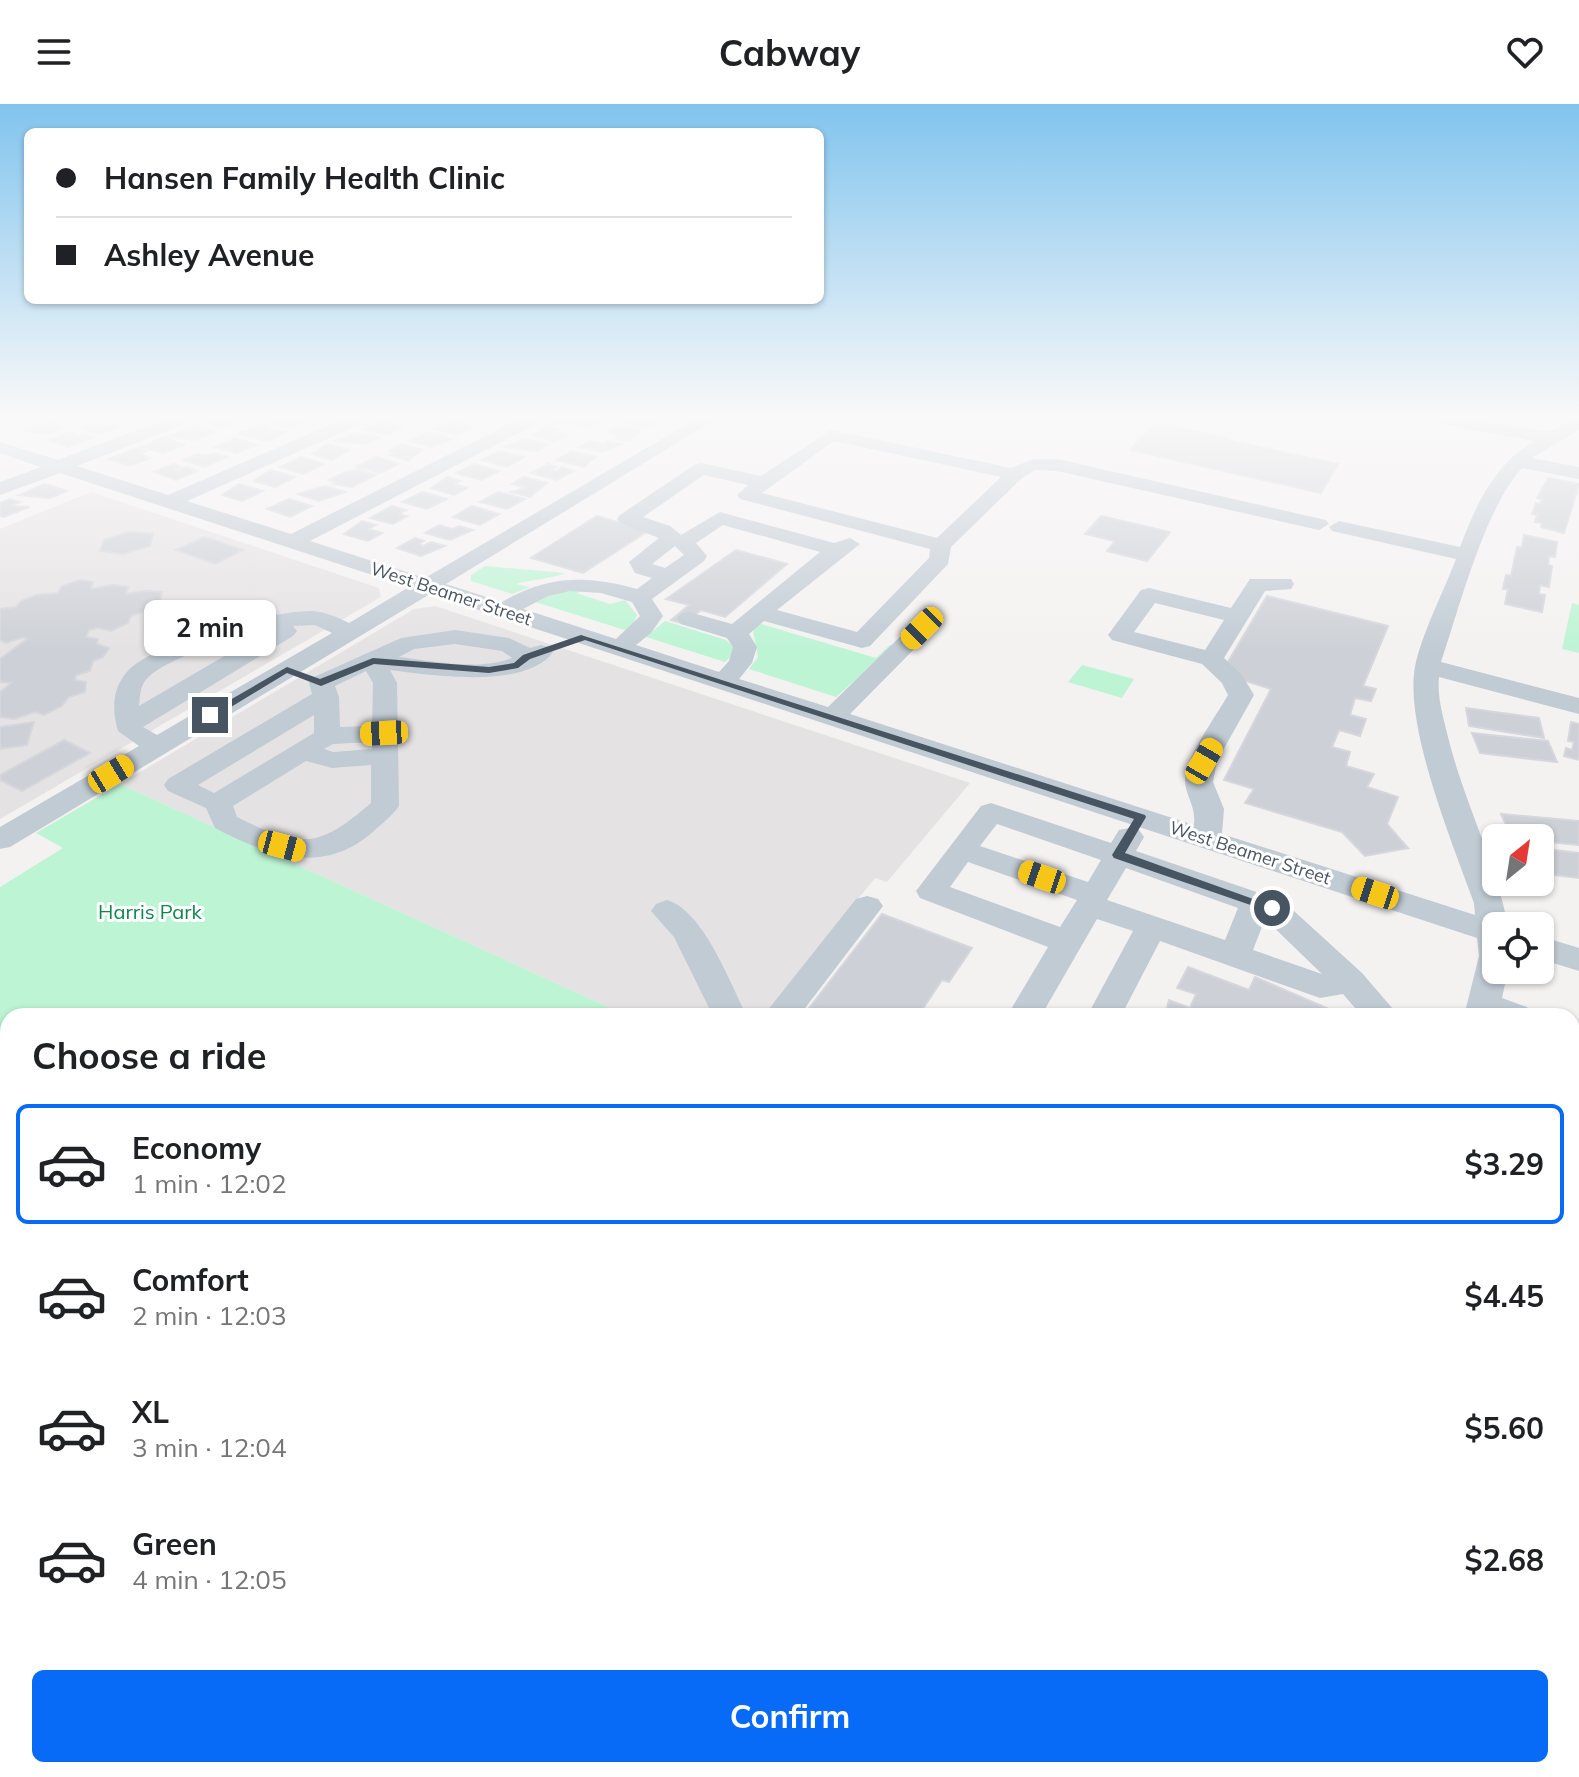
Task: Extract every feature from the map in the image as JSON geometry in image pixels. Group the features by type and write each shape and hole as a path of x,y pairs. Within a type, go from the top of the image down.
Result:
{"street":[{"name":"West Beamer Street","path":"159,497 1482,928"},
{"path":"171,501 180,497"},
{"path":"292,542 380,497"},
{"path":"0,840 577,497"},
{"path":"643,602 668,576 696,556 663,530 627,519 659,497"},
{"path":"755,497 941,545"},
{"path":"761,613 862,641 940,559 941,545 991,497"},
{"path":"1202,497 1468,555"},
{"path":"1491,497 1427,666 1425,696 1445,781 1491,912"},
{"path":"668,576 643,568 640,562 720,518 836,550"},
{"path":"736,633 836,550 883,530"},
{"path":"504,611 540,590 566,584 593,583 736,633 745,647 740,663 723,682"},
{"path":"1211,659 1258,584 1283,584"},
{"path":"1207,838 1210,809 1199,782 1204,761 1241,695 1233,680 1211,659 1120,635 1149,595 1238,617"},
{"path":"619,648 652,616 643,602"},
{"path":"158,746 131,731 124,710 137,675 167,655 245,630 305,619 317,618 350,632"},
{"path":"128,723 305,619"},
{"path":"832,717 922,628"},
{"path":"373,661 385,683 385,806 341,841 302,852 262,841 225,822 218,803 178,785 324,690 373,661 409,643 455,637 509,645 527,657 585,637"},
{"path":"1427,666 1579,706"},
{"path":"287,670 324,690"},
{"path":"324,690 327,736"},
{"path":"218,803 327,736 385,744"},
{"path":"302,751 332,760 385,744"},
{"path":"1067,942 931,891 991,812 1272,908 1375,1008"},
{"path":"1029,1008 1140,817"},
{"path":"962,850 1152,926 1320,986 1350,981"},
{"path":"1234,956 1256,902"},
{"path":"786,1008 867,906"},
{"path":"667,911 687,931 726,1008"},
{"path":"1108,1008 1152,926"},
{"path":"1554,952 1579,960"},
{"path":"1493,1008 1494,984"}],"shaded area":[{"path":"79,497 106,497 379,588 381,597 0,819 0,529"},
{"path":"435,606 970,783 887,882 875,878 769,1008 610,1008 120,784 414,609"}],"green space":[{"path":"485,566 565,573 516,584 530,587 512,594 471,581 471,575"},
{"path":"588,590 576,593 610,604 625,600 637,615 633,624 625,630 532,601 553,592"},
{"path":"1572,603 1579,605 1579,653 1562,649"},
{"path":"665,621 726,640 733,646 732,655 725,662 646,637"},
{"path":"758,623 876,658 890,645 894,646 836,697 749,669 758,657 753,631"},
{"path":"1082,665 1134,679 1122,698 1068,682"},
{"name":"Harris Park","path":"120,784 610,1008 0,1008 0,887 63,848 36,833"}],"building":[{"path":"229,497 250,497 242,501"},
{"path":"307,497 330,497 319,501"},
{"path":"412,497 447,499 427,509 402,502"},
{"path":"489,497 525,499 507,509 480,502"},
{"path":"1575,497 1564,533 1541,527 1542,523 1535,522 1537,515 1532,514 1536,503 1540,504 1542,499 1537,498"},
{"path":"10,499 20,502 11,506 29,507 0,516 0,503"},
{"path":"289,499 312,506 290,517 267,509"},
{"path":"392,506 406,510 399,514 407,516 393,524 370,518"},
{"path":"472,506 499,514 480,525 453,517"},
{"path":"597,516 648,531 583,573 531,558"},
{"path":"1101,516 1170,532 1147,561 1107,551 1115,541 1085,534"},
{"path":"362,521 376,525 369,529 382,533 368,541 344,534"},
{"path":"439,525 473,530 450,540 425,533"},
{"path":"129,532 153,534 150,546 123,554 100,551 104,540"},
{"path":"1524,535 1557,542 1555,557 1549,556 1548,565 1552,566 1549,587 1540,585 1539,594 1545,595 1542,612 1505,604 1508,589 1503,589 1506,575 1511,576 1517,547 1522,548"},
{"path":"204,537 243,550 215,564 176,550"},
{"path":"415,538 424,541 419,544 423,546 431,542 445,546 421,556 397,548"},
{"path":"736,550 787,564 725,617 701,610 684,624 671,620 689,605 666,599"},
{"path":"80,580 93,582 91,589 113,585 128,587 126,594 162,592 160,601 147,605 145,611 131,616 128,623 111,631 98,628 89,630 86,637 98,639 97,644 109,648 103,657 93,661 90,671 76,675 75,680 86,682 85,692 69,697 62,706 44,715 35,712 14,719 0,717 0,692 11,683 0,682 0,659 27,639 23,637 6,643 0,640 0,609 16,607 21,601 36,595 58,593 62,586"},
{"path":"1267,596 1388,626 1363,686 1376,689 1371,701 1355,698 1350,715 1366,719 1360,736 1339,730 1332,747 1350,752 1346,766 1374,774 1367,787 1398,797 1387,824 1408,848 1365,856 1342,832 1245,803 1254,789 1224,780 1271,689 1242,680 1228,662"},
{"path":"1466,708 1539,718 1544,738 1469,726"},
{"path":"34,722 27,745 0,749 0,727"},
{"path":"1571,722 1579,724 1579,760 1564,756 1566,748 1572,750 1574,742 1568,741"},
{"path":"1472,733 1548,741 1557,762 1480,753"},
{"path":"64,740 90,753 22,791 0,780 0,775"},
{"path":"1501,814 1579,821 1579,845 1554,842 1554,824 1506,824"},
{"path":"1554,850 1579,853 1579,878 1554,875"},
{"path":"882,914 972,948 949,982 942,980 923,1008 809,1008"},
{"path":"1188,967 1249,990 1255,977 1327,1008 1190,1008 1196,994 1177,988"},
{"path":"1169,1000 1190,1008 1167,1008"}],"route":[{"path":"210,715 287,670 321,683 373,661 489,670 518,665 527,657 585,637 1140,817 1118,855 1272,908"}]}
